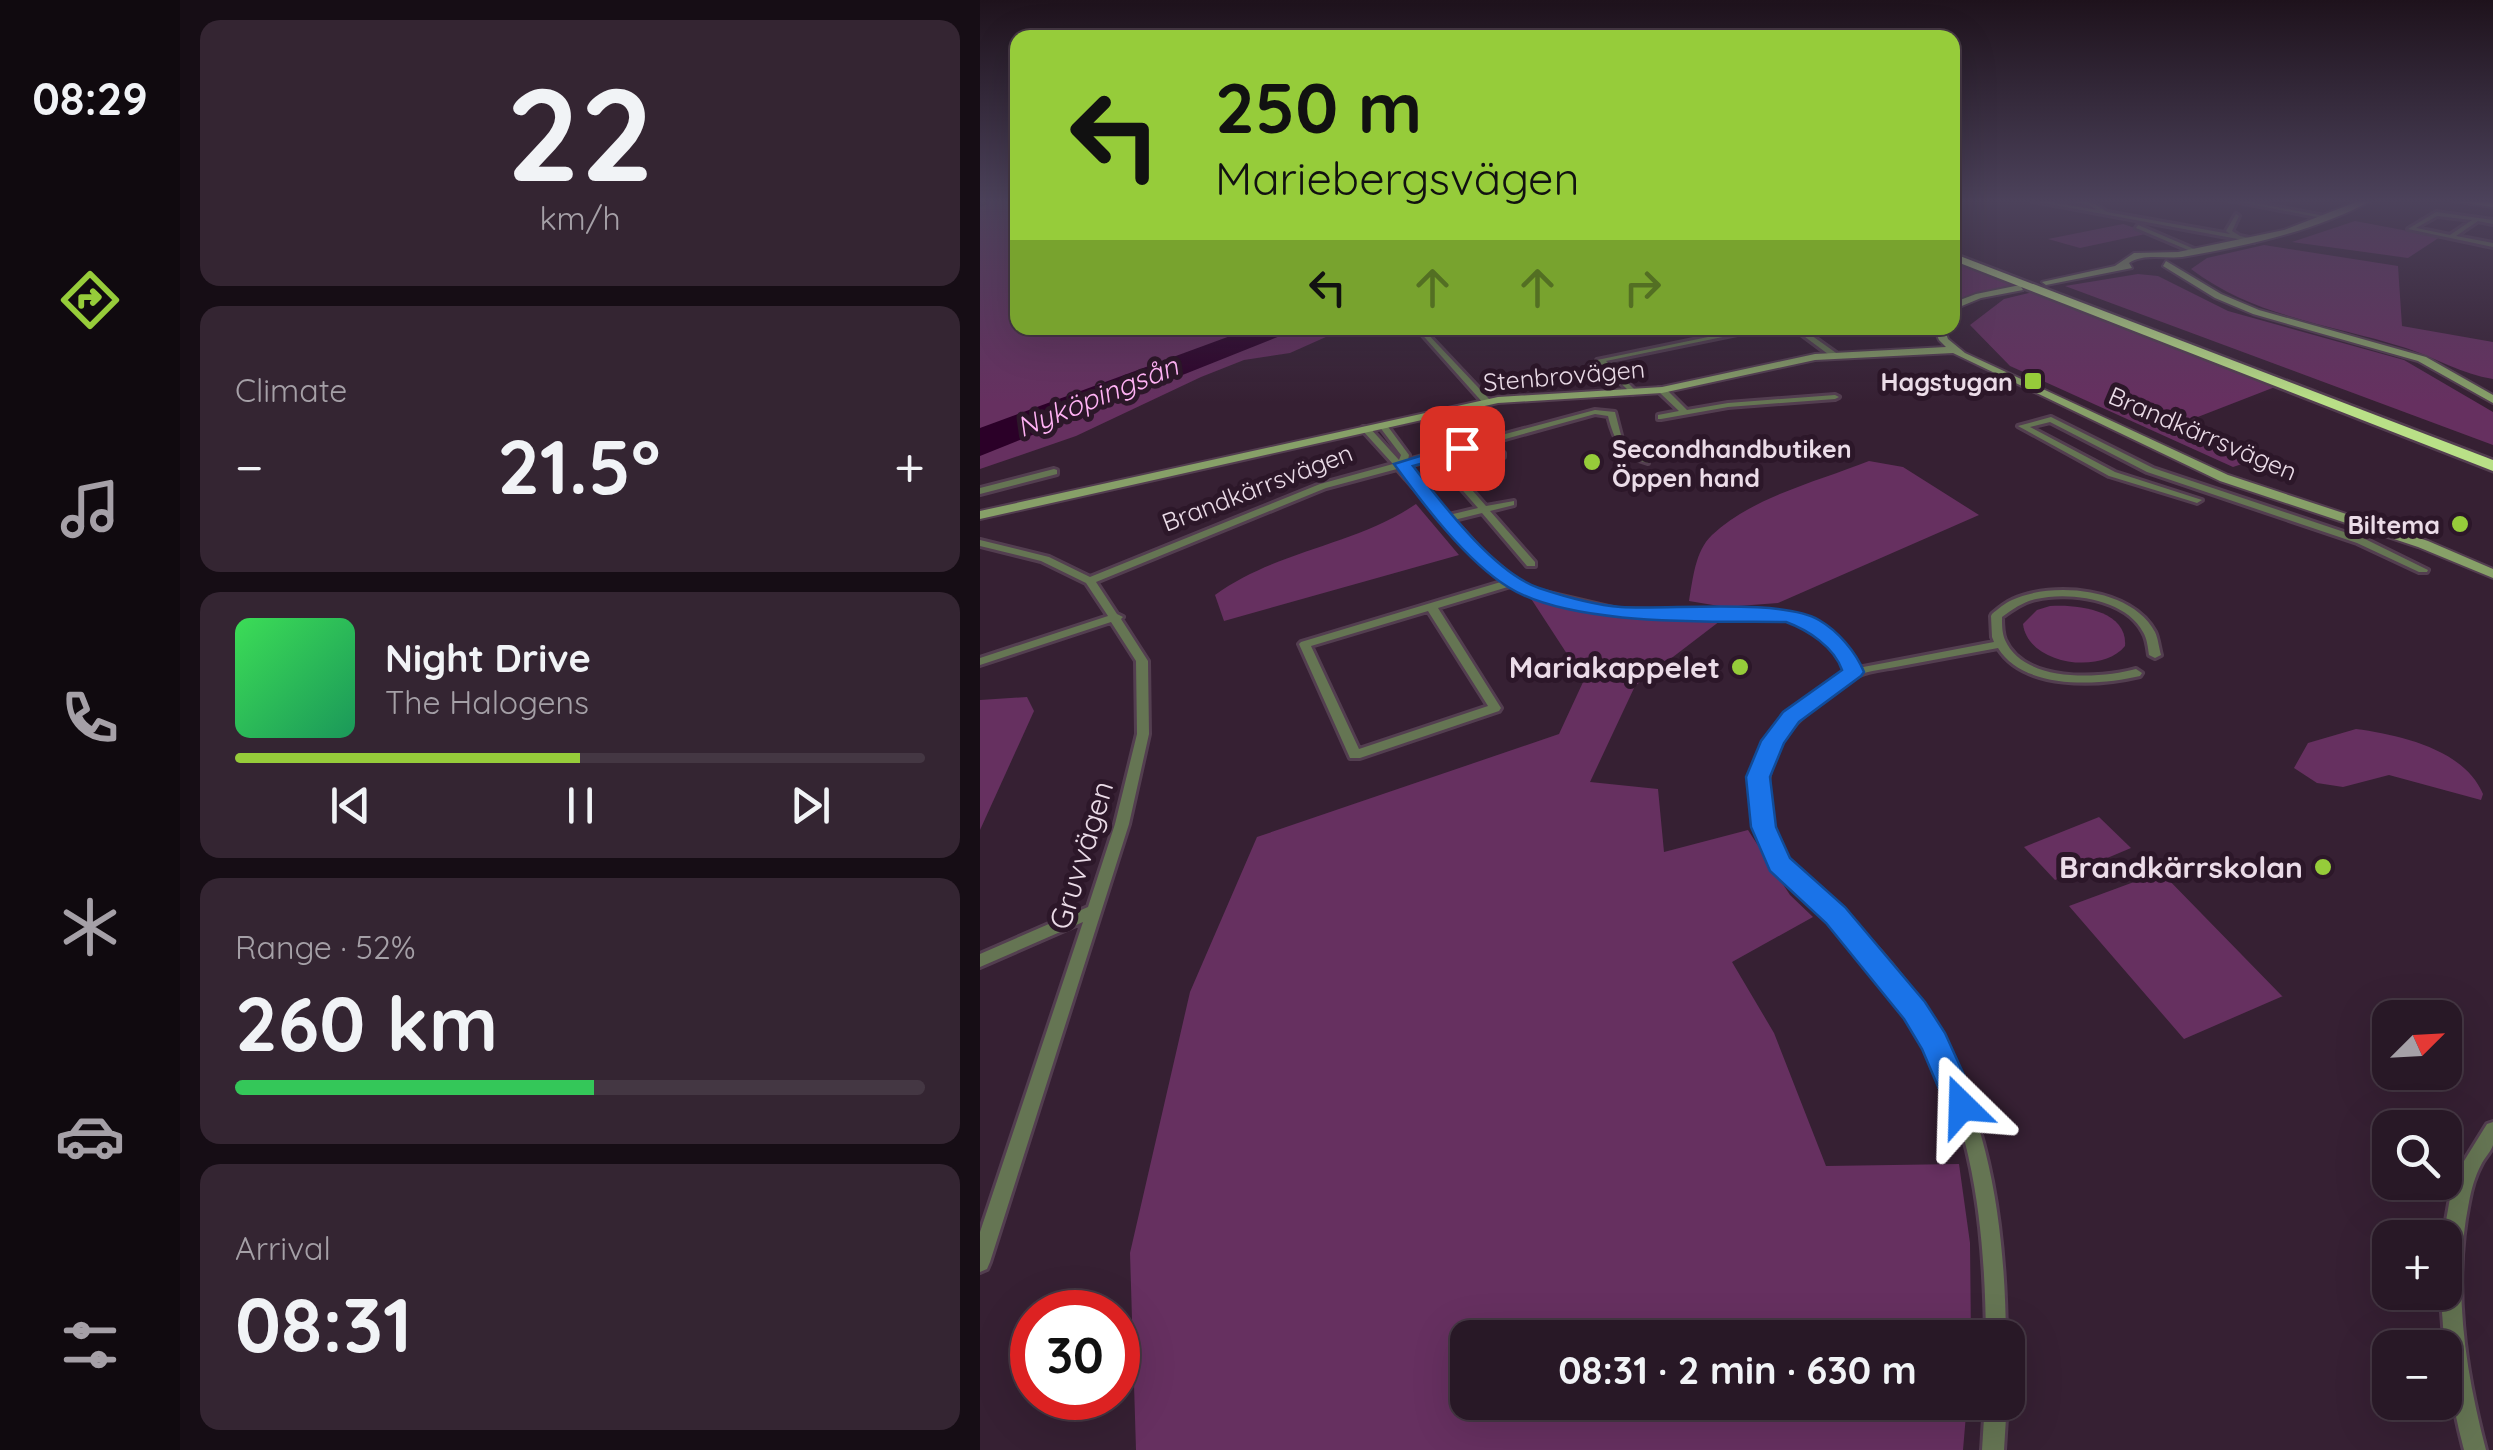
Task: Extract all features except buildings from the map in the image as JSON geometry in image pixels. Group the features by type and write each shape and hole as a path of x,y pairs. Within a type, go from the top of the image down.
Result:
{"highway":[{"path":"1987,267 2493,466"},
{"path":"1988,267 2493,456"}],"street":[{"path":"2046,282 2119,267"},
{"path":"2159,267 2256,312 2422,359 2493,400"},
{"path":"2172,267 2186,277"},
{"path":"1960,304 1979,296 2020,288"},
{"path":"1426,335 1487,402"},
{"path":"1632,392 1600,360 1725,335"},
{"path":"1807,335 1835,355"},
{"path":"1943,335 1953,350"},
{"name":"Stenbrovägen","path":"980,515 1487,402 1548,394 1662,390 1789,360 1953,350"},
{"name":"Brandkärrsvägen","path":"1953,350 2224,478 2423,544 2493,574"},
{"path":"1662,390 1684,412"},
{"path":"1617,392 1613,418 1618,440 1646,462"},
{"path":"1661,417 1749,402 1835,397"},
{"name":"Brandkärrsvägen","path":"1090,581 1323,486 1595,412 1613,418"},
{"path":"2197,500 2112,474 2022,426 2051,419 2122,458 2360,541 2423,570"},
{"path":"1383,426 1404,455 1402,464"},
{"path":"1366,429 1388,459 1402,464 1446,519 1512,582 1532,592 1616,612 1789,616 1812,625 1832,640 1854,672"},
{"path":"1501,455 1446,466 1531,564"},
{"path":"980,491 1054,472"},
{"path":"2205,488 2224,478"},
{"path":"1446,519 1511,503"},
{"name":"Gruvvägen","path":"980,544 1045,559 1090,581 1117,617 1142,661 1143,734 1122,824 980,1262"},
{"path":"1431,606 1494,708 1356,755 1305,644 1431,606 1512,582"},
{"path":"2136,673 2105,681 2064,679 2026,665 2000,644 1994,630 1996,616 2007,604 2024,596 2070,592 2106,601 2137,617 2150,631 2155,656"},
{"path":"980,662 1117,617"},
{"path":"1995,1320 1986,1180 1955,1084 1914,1010 1846,926 1779,864 1763,827 1758,777 1773,741 1791,717 1854,672 2000,644"},
{"path":"980,961 1094,912"},
{"path":"2476,1450 2460,1396 2452,1235 2467,1169 2493,1130"},
{"path":"1993,1450 1995,1420"}],"shaded area":[{"path":"980,267 1010,267 1010,335 1330,335 1290,353 1244,360 1076,436 980,469"},
{"path":"1960,267 1972,267 2024,287 1960,300"},
{"path":"2398,267 2402,326 2493,342 2493,379 2406,348 2268,309 2241,299 2191,269"},
{"path":"2138,274 2158,276 2228,311 2404,360 2493,412 2493,445 2065,286"},
{"path":"2033,292 2275,387 2190,420 2250,447 2229,454 2245,463 2233,467 2010,366 1970,325 2004,299"},
{"path":"1869,461 1903,467 1979,515 1778,603 1725,607 1689,601 1702,549 1728,522 1766,500"},
{"path":"1416,504 1459,555 1224,621 1215,595 1239,580 1367,530"},
{"path":"1528,594 1613,616 1720,621 1635,686 1590,782 1658,789 1664,852 1748,830 1790,895 1813,917 1732,962 1774,1033 1826,1166 1959,1164 1970,1243 1971,1320 1450,1320 1450,1420 1966,1420 1963,1450 1136,1450 1135,1420 1140,1420 1140,1290 1131,1290 1130,1253 1190,992 1257,837 1559,734 1584,680"},
{"path":"2050,606 2086,608 2110,617 2124,634 2125,646 2100,661 2084,663 2051,657 2028,638 2023,624 2037,610"},
{"path":"1027,697 1034,711 980,830 980,700"},
{"path":"2356,729 2411,740 2446,755 2474,779 2483,794 2481,800 2389,775 2343,787 2317,783 2294,768 2308,743"},
{"path":"2099,817 2131,848 2055,880 2024,847"},
{"path":"2161,872 2283,996 2184,1039 2069,906"}],"water":[{"name":"Nyköpingsån","path":"1233,335 1282,335 980,456 980,428"}],"place":[{"name":"Hagstugan","path":"2033,381"},
{"name":"Secondhandbutiken Öppen hand","path":"1592,462"},
{"name":"Biltema","path":"2460,524"},
{"name":"Mariakappelet","path":"1740,667"},
{"name":"Brandkärrskolan","path":"2323,867"}],"route":[{"path":"1462,448 1402,464 1446,519 1512,582 1532,592 1616,612 1789,616 1812,625 1848,657 1854,672 1791,717 1773,741 1758,777 1763,827 1779,864 1836,915 1914,1010 1955,1084 1962,1106"}]}
